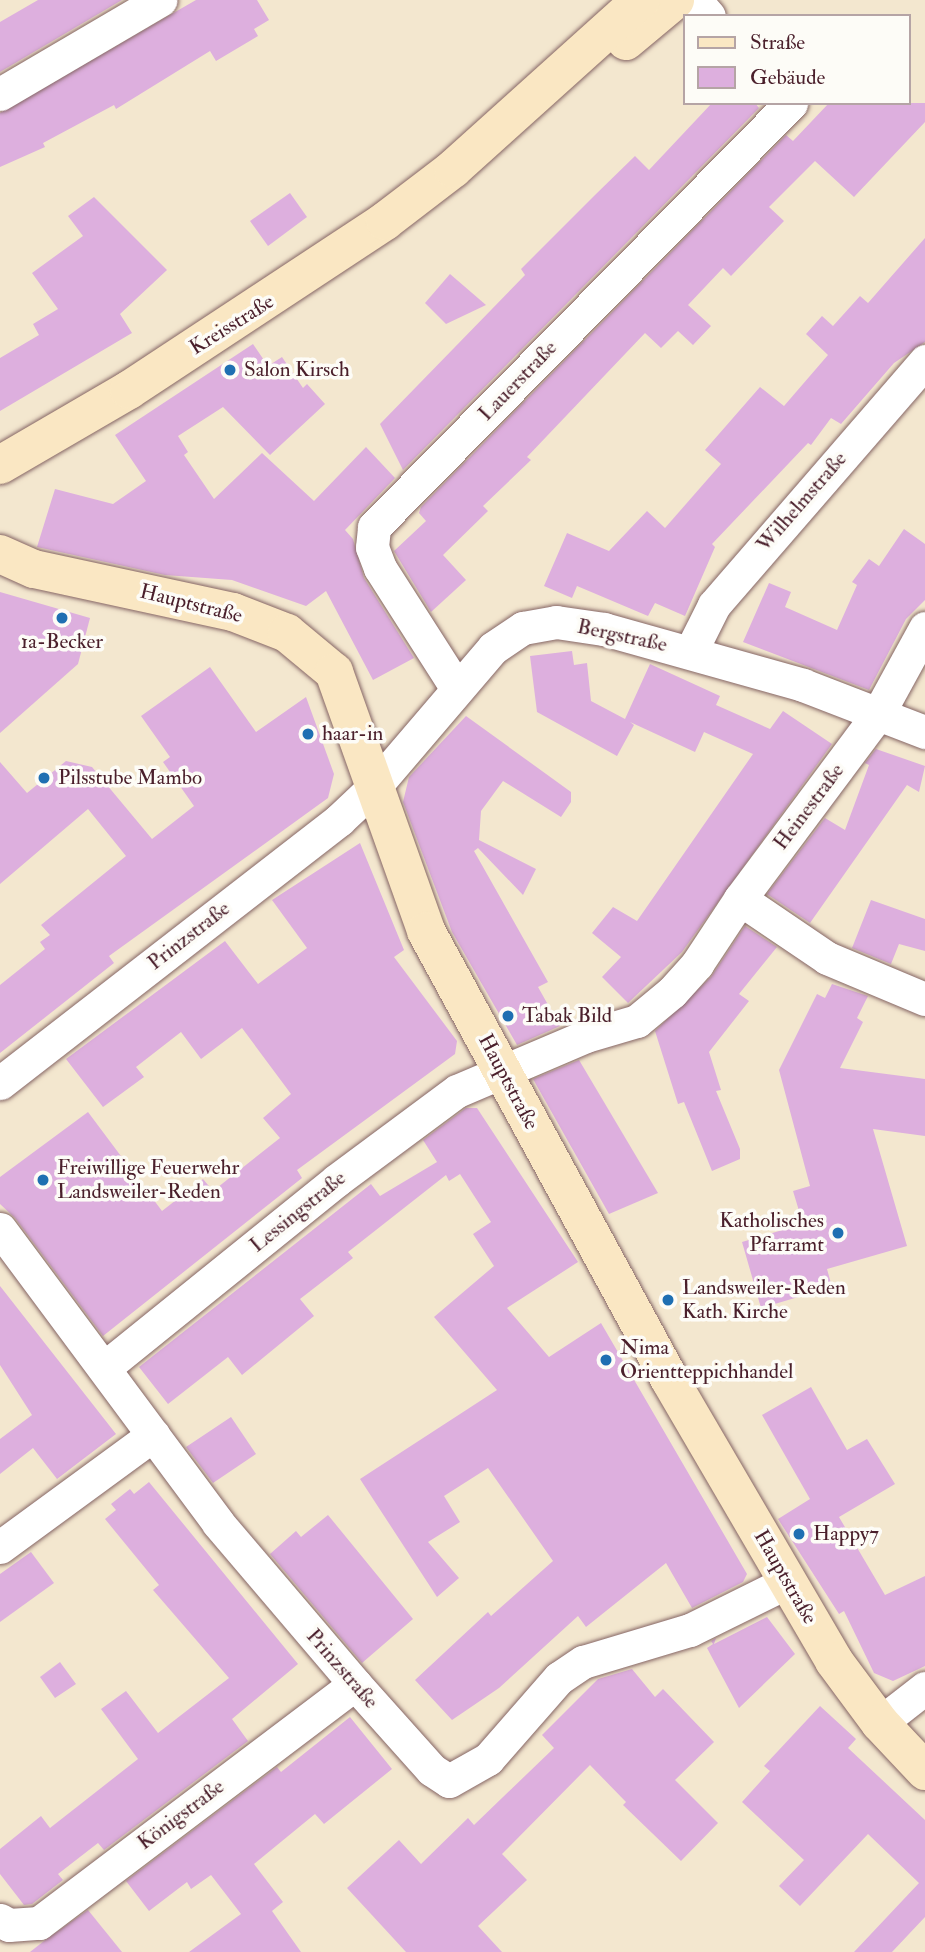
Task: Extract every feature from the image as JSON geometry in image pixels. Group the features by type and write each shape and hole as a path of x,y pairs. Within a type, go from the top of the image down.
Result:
{"street":[{"path":"0,93 160,0"},
{"name":"Kreisstraße","path":"0,465 286,290 453,169 641,0"},
{"name":"Kreisstraße","path":"453,169 512,138 675,0"},
{"path":"695,0 707,14"},
{"name":"Lauerstraße","path":"456,687 380,568 372,547 374,527 788,105"},
{"name":"Wilhelmstraße","path":"691,651 714,605 925,361"},
{"name":"Hauptstraße","path":"0,554 34,569 233,612 287,633 334,672 426,931 670,1380 787,1582 834,1661 880,1723 925,1771"},
{"name":"Bergstraße","path":"376,785 456,687 493,648 513,634 556,622 604,629 691,651 803,685 925,732"},
{"name":"Heinestraße","path":"501,1069 636,1021 697,964 740,898 878,714 925,628"},
{"name":"Prinzstraße","path":"0,1083 339,820 376,785"},
{"path":"740,898 827,958 925,999"},
{"name":"Lessingstraße","path":"104,1368 337,1180 457,1091 501,1069"},
{"name":"Prinzstraße","path":"0,1228 218,1522 355,1684 432,1770 449,1781 488,1759 559,1678 583,1662 690,1630 787,1582"},
{"path":"0,1547 153,1434"},
{"name":"Königstraße","path":"0,1920 9,1924 39,1923 355,1684"},
{"path":"880,1723 925,1688"}],"building":[{"path":"38,0 122,0 0,72 0,22"},
{"path":"196,0 257,0 269,20 254,29 258,36 216,61 210,51 116,109 114,105 43,143 45,147 0,167 0,113"},
{"path":"925,103 925,122 854,197 815,161 769,207 784,221 731,276 723,268 688,305 711,326 693,345 678,331 661,348 645,333 527,457 531,460 483,506 488,511 443,555 466,580 431,612 394,551 426,521 419,513 421,507 786,135 793,141 827,105"},
{"path":"710,105 757,105 759,108 403,470 380,424 525,275 521,269 635,156 649,170"},
{"path":"290,193 307,217 268,246 250,221"},
{"path":"94,197 167,270 120,314 132,333 0,411 0,358 39,335 33,324 58,309 32,273 83,236 68,216"},
{"path":"925,238 925,342 894,363 841,424 831,418 811,445 808,443 712,544 715,547 685,616 655,603 648,616 577,586 572,598 544,586 567,533 609,551 647,511 665,528 721,464 705,450 760,387 784,406 828,355 806,334 822,316 833,326 860,296 868,303"},
{"path":"450,274 486,305 446,324 425,303"},
{"path":"253,344 268,366 282,357 303,388 307,384 325,404 270,455 223,407 178,436 188,452 184,455 214,499 262,453 314,501 366,447 395,478 345,530 353,539 364,578 414,658 373,680 326,591 306,606 232,580 165,575 37,547 55,489 113,504 146,481 115,435"},
{"path":"904,529 925,544 925,600 906,619 869,690 743,642 769,583 791,592 785,607 837,630 857,585 852,582 869,559 879,566"},
{"path":"0,592 90,618 78,664 0,733"},
{"path":"572,651 574,665 587,663 591,701 625,719 650,664 720,696 716,705 770,729 783,711 832,744 682,952 628,1003 602,977 621,957 592,933 613,907 637,921 753,754 704,732 695,752 630,722 634,725 617,756 537,712 530,656"},
{"path":"210,667 256,732 306,697 334,774 328,798 109,956 114,963 0,1053 0,985 45,949 40,942 50,935 41,925 126,856 88,809 0,884 0,762 27,793 66,761 92,767 152,839 194,806 163,762 170,757 141,716"},
{"path":"466,716 571,792 571,802 561,817 503,781 481,811 479,840 536,869 523,895 478,848 474,851 548,982 538,987 560,1026 517,1045 452,932 403,802 409,777"},
{"path":"876,749 925,766 919,792 907,785 810,923 767,894 825,818 845,830 869,765 865,763"},
{"path":"360,843 404,950 394,957 457,1041 455,1054 297,1170 302,1178 103,1336 15,1218 0,1204 0,1177 88,1112 162,1211 203,1179 213,1191 280,1138 263,1118 291,1094 242,1028 201,1059 181,1032 136,1067 144,1077 103,1107 66,1059 225,941 258,984 307,948 272,900"},
{"path":"871,900 925,919 925,951 899,944 891,964 852,948"},
{"path":"745,926 777,947 739,994 749,1001 709,1052 721,1090 716,1091 740,1149 740,1159 712,1171 684,1102 678,1104 655,1031 711,977"},
{"path":"832,984 868,996 857,1018 863,1022 840,1068 925,1079 925,1136 873,1129 907,1246 827,1269 832,1287 761,1308 742,1242 803,1224 793,1191 810,1186 779,1070 817,994 825,998"},
{"path":"579,1060 658,1193 609,1214 533,1079"},
{"path":"466,1108 477,1108 578,1262 507,1308 549,1357 601,1323 747,1574 743,1582 692,1608 666,1563 586,1627 578,1616 499,1688 452,1720 415,1680 488,1612 491,1616 553,1561 488,1468 444,1496 460,1522 428,1542 459,1578 437,1597 360,1479 497,1390 434,1317 494,1266 473,1234 491,1222 460,1174 449,1181 446,1175 348,1252 353,1258 300,1299 314,1316 242,1375 228,1357 168,1404 139,1367 371,1184 380,1196 437,1162 423,1140"},
{"path":"0,1286 116,1434 57,1479 33,1448 0,1474 0,1439 32,1415 0,1365"},
{"path":"811,1387 847,1450 867,1439 895,1484 839,1517 885,1595 925,1576 925,1666 893,1681 874,1673 844,1611 839,1614 778,1519 810,1499 762,1415"},
{"path":"231,1417 256,1454 213,1483 186,1447"},
{"path":"149,1482 298,1664 232,1719 248,1741 104,1850 98,1843 58,1874 63,1880 32,1904 24,1905 0,1874 0,1849 41,1816 50,1828 138,1759 101,1709 126,1691 158,1733 229,1678 153,1590 159,1585 105,1519 116,1510 111,1504 130,1489 134,1494"},
{"path":"328,1515 413,1619 362,1663 270,1554 296,1531 301,1537"},
{"path":"31,1552 54,1583 0,1622 0,1574"},
{"path":"767,1617 795,1654 739,1708 707,1648 716,1638 714,1644"},
{"path":"60,1662 76,1684 55,1698 40,1677"},
{"path":"632,1669 655,1697 663,1689 714,1742 675,1780 718,1823 681,1861 623,1805 626,1802 590,1765 502,1854 527,1880 478,1926 502,1952 406,1952 347,1888 399,1840 421,1864 468,1818 474,1825 554,1748 542,1735 598,1679"},
{"path":"820,1706 856,1739 848,1748 925,1820 925,1917 892,1952 854,1952 919,1883 868,1834 800,1906 779,1886 804,1860 742,1802 770,1771 764,1766"},
{"path":"350,1717 392,1769 324,1824 315,1814 254,1864 283,1902 272,1911 301,1952 189,1952 241,1914 211,1875 191,1889 187,1882 149,1911 126,1881 277,1767 281,1772"},
{"path":"88,1910 122,1952 30,1952 44,1941"}],"place":[{"name":"Salon Kirsch","path":"230,370"},
{"name":"1a-Becker","path":"62,618"},
{"name":"haar-in","path":"308,734"},
{"name":"Pilsstube Mambo","path":"44,778"},
{"name":"Tabak Bild","path":"508,1016"},
{"name":"Freiwillige Feuerwehr Landsweiler-Reden","path":"43,1180"},
{"name":"Katholisches Pfarramt","path":"838,1233"},
{"name":"Landsweiler-Reden Kath. Kirche","path":"668,1300"},
{"name":"Nima Orientteppichhandel","path":"606,1360"},
{"name":"Happy7","path":"799,1534"}]}
